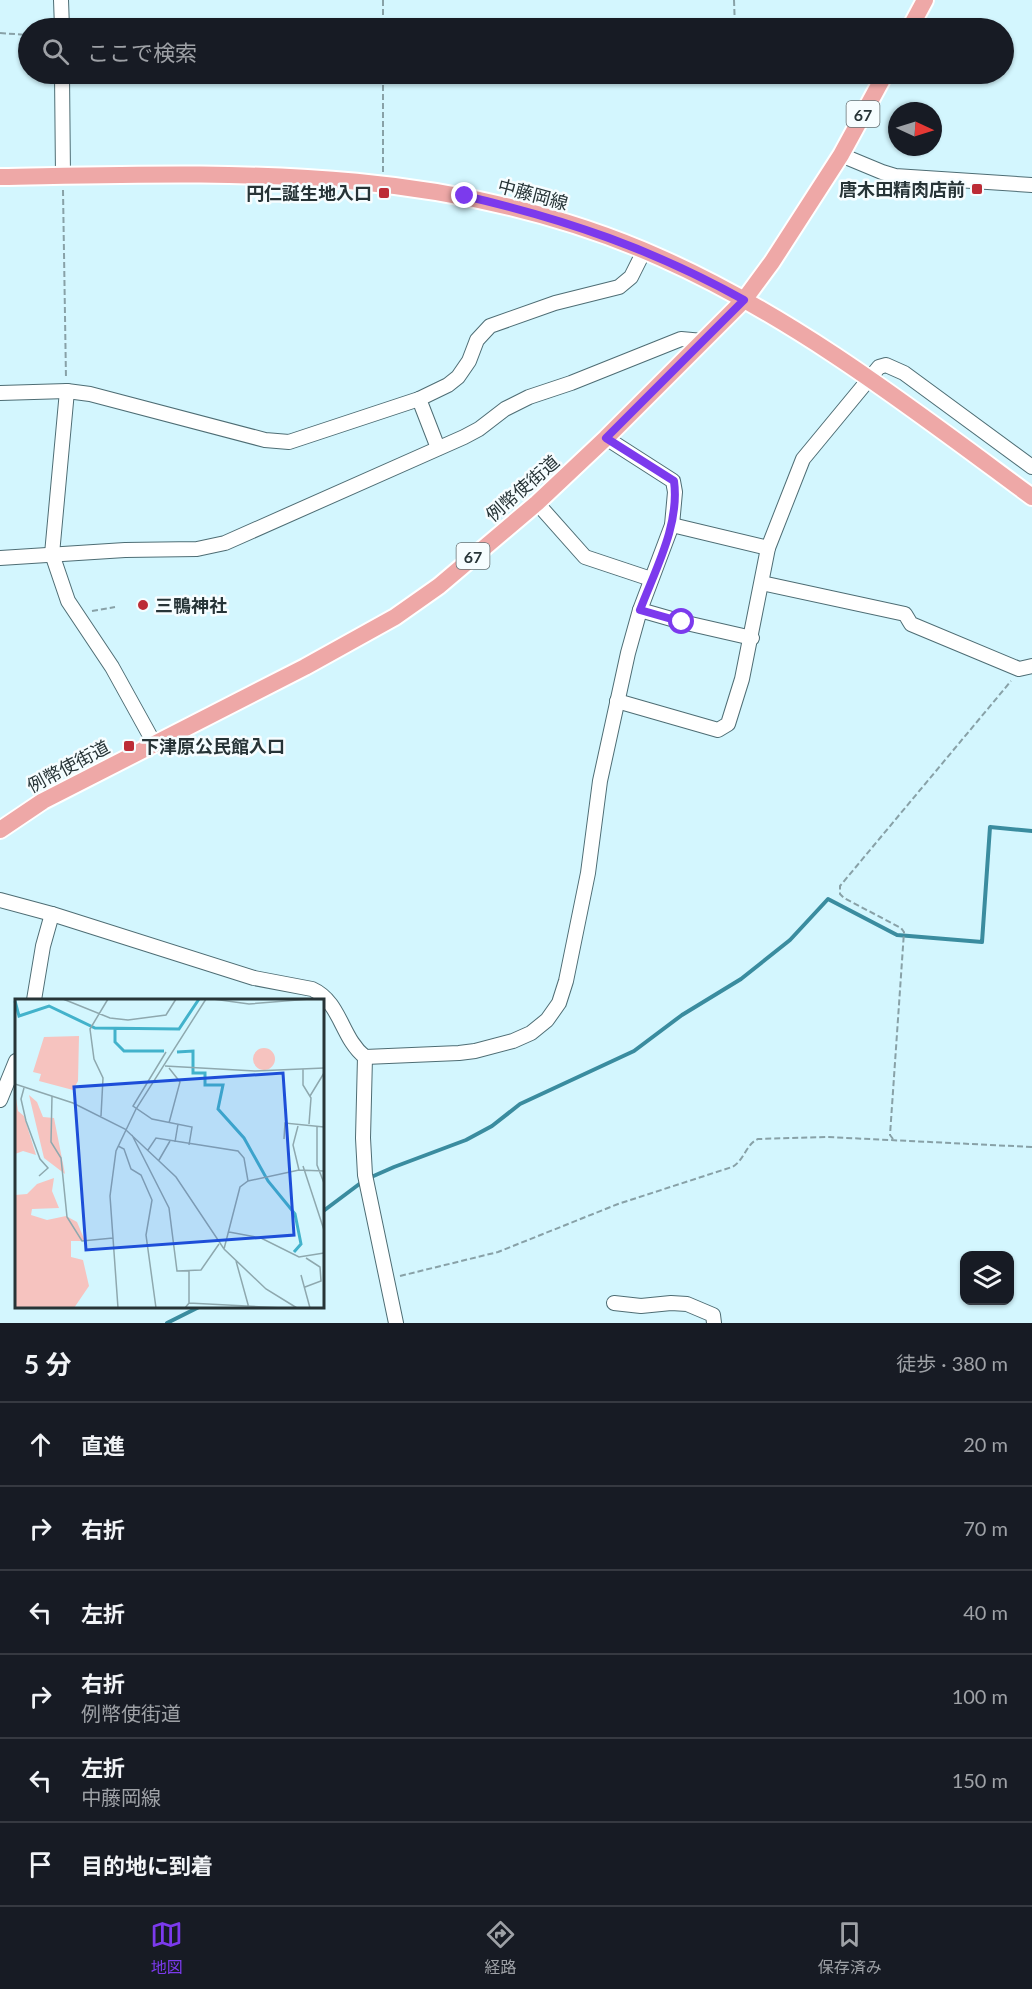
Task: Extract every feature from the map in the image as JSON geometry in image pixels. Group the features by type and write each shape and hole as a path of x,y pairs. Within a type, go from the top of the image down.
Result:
{"main road":[{"path":"915,18 925,0"},
{"name":"例幣使街道","path":"0,830 43,801 305,667 395,617 439,586 537,503 606,438 744,300 772,262 842,155 880,84"},
{"name":"中藤岡線","path":"0,177 274,175 383,183 465,196 515,207 562,221 644,250 701,276 744,300 903,401 1032,497"}],"street":[{"path":"61,0 62,18"},
{"path":"62,84 63,176"},
{"path":"842,155 895,176 1032,185"},
{"path":"0,393 67,391 90,394 265,440 289,442 420,399 448,385 458,377 469,361 477,340 490,326 555,303 619,287 632,277 644,250"},
{"path":"0,558 125,550 197,549 225,543 479,429 505,409 529,397 681,339 704,341"},
{"path":"617,701 722,729 728,724 735,706 752,638 768,548 803,459 879,367 886,364 893,366 1032,467"},
{"path":"67,391 52,554 68,601 75,614 112,667 154,743"},
{"path":"420,399 438,448"},
{"path":"365,1057 475,1051 513,1041 531,1033 547,1020 559,1003 566,981 588,873 600,781 627,653 640,610 672,525 675,492 674,481 606,438"},
{"path":"537,503 585,557 651,579"},
{"path":"672,525 768,548"},
{"path":"762,584 905,614 911,624 1026,668"},
{"path":"640,610 752,638"},
{"path":"0,900 52,914 254,978 312,989 320,992 329,1001 353,1045 365,1057 363,1138 365,1175 396,1323"},
{"path":"34,999 43,946 52,914"},
{"path":"0,1100 15,1063"},
{"path":"614,1303 641,1306 671,1303 687,1305 713,1315 714,1323"}],"path":[{"path":"383,0 383,18"},
{"path":"734,0 735,18"},
{"path":"0,33 18,34"},
{"path":"383,84 383,183"},
{"path":"63,176 67,391"},
{"path":"75,614 116,607"},
{"path":"893,1139 891,1135 904,932 901,928 844,898 840,894 840,886 1017,675 1026,668"},
{"path":"385,1279 498,1252 618,1204 732,1167 737,1164 753,1141 758,1139 787,1137 893,1139 1032,1147"}],"waterway":[{"path":"369,1178 466,1140 492,1126 520,1104 634,1051 682,1015 741,979 790,940 828,899 897,935 982,942 990,827 1032,831"},
{"path":"324,1210 362,1182"},
{"path":"167,1323 197,1308"}],"place":[{"name":"唐木田精肉店前","path":"977,189"},
{"name":"円仁誕生地入口","path":"384,193"},
{"name":"三鴨神社","path":"143,605"},
{"name":"下津原公民館入口","path":"129,746"}],"route":[{"path":"465,196 515,207 562,221 644,250 701,276 744,300 606,438 674,481 672,525 640,610 682,622"}]}
